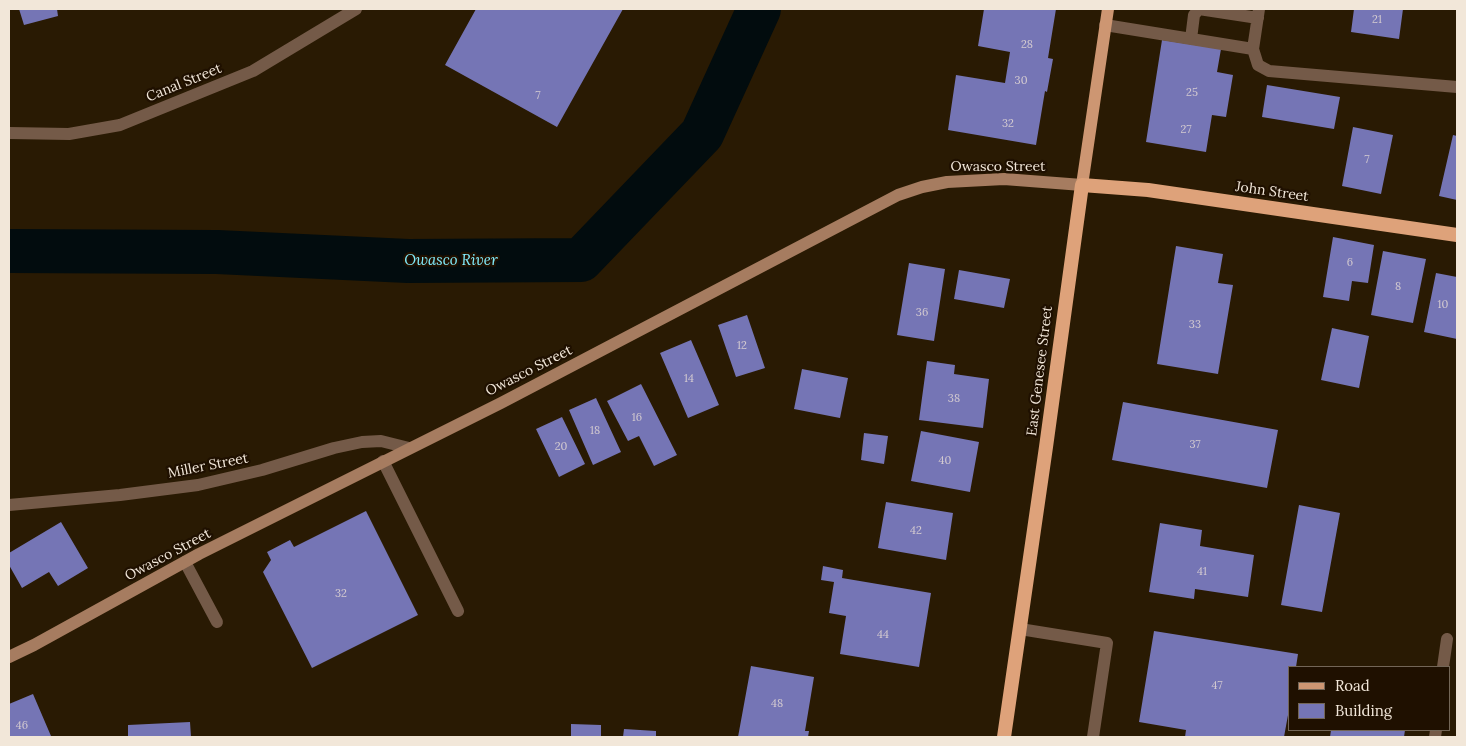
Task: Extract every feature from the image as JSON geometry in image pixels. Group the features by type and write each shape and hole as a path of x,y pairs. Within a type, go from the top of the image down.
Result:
{"highway":[{"name":"John Street","path":"1082,185 1148,190 1457,235"},
{"name":"East Genesee Street","path":"1004,737 1082,185"}],"main road":[{"name":"East Genesee Street","path":"1082,185 1108,9"},
{"name":"Owasco Street","path":"9,658 185,562 408,448 501,403 898,195 922,187 947,182 1004,179 1082,185"}],"street":[{"name":"Canal Street","path":"9,133 69,134 120,125 253,71 356,9"},
{"path":"1191,39 1194,15 1198,9 1258,14 1253,49 1258,64 1269,71 1457,87"},
{"path":"1105,25 1253,49"},
{"name":"Miller Street","path":"9,505 120,495 198,485 262,470 334,448 362,442 381,441 408,448"},
{"path":"383,461 458,611"},
{"path":"185,562 217,622"},
{"path":"1020,630 1107,643 1093,737"},
{"path":"1443,666 1446,639"}],"building":[{"path":"19,9 57,9 58,16 24,25"},
{"path":"476,9 623,9 557,127 445,65"},
{"path":"984,9 1056,9 1048,58 1053,59 1047,92 1045,91 1036,145 948,130 956,75 1005,83 1010,52 978,46"},
{"path":"1354,9 1403,9 1399,39 1351,32"},
{"path":"1162,40 1221,49 1217,72 1233,75 1226,117 1212,115 1206,152 1146,142"},
{"path":"1267,85 1340,97 1334,129 1262,117"},
{"path":"1353,127 1393,135 1381,194 1342,186"},
{"path":"1453,135 1457,136 1457,200 1439,196"},
{"path":"1333,237 1374,245 1368,283 1352,281 1349,301 1323,297"},
{"path":"1176,246 1223,254 1218,283 1233,285 1218,374 1157,364"},
{"path":"1383,251 1426,259 1413,323 1371,315"},
{"path":"909,263 945,269 934,341 897,335"},
{"path":"959,270 1010,279 1004,308 954,299"},
{"path":"1436,273 1457,277 1457,339 1424,332"},
{"path":"747,315 765,368 736,377 718,325"},
{"path":"1332,328 1369,336 1359,388 1321,380"},
{"path":"691,340 719,405 688,418 660,353"},
{"path":"927,361 955,365 954,374 989,379 983,428 919,420"},
{"path":"802,369 848,378 840,418 794,409"},
{"path":"641,384 677,455 654,466 639,436 628,441 607,401"},
{"path":"596,398 621,452 593,465 569,410"},
{"path":"1123,402 1278,430 1267,488 1112,460"},
{"path":"562,417 585,464 559,477 536,429"},
{"path":"921,431 979,442 970,492 911,481"},
{"path":"864,433 888,436 884,464 861,460"},
{"path":"886,502 953,513 946,560 878,548"},
{"path":"1299,505 1340,513 1322,612 1281,605"},
{"path":"366,511 418,615 312,668 263,572 271,560 267,552 290,540 294,547"},
{"path":"61,522 88,568 58,586 49,572 22,588 9,565 9,553"},
{"path":"1160,523 1202,530 1200,546 1254,555 1248,597 1195,589 1194,599 1149,592"},
{"path":"823,566 843,570 842,578 931,593 919,667 840,654 846,616 829,613 834,582 821,580"},
{"path":"1154,631 1298,654 1296,666 1288,666 1288,715 1284,737 1185,737 1186,730 1139,722"},
{"path":"751,666 814,677 805,731 809,731 808,737 738,737"},
{"path":"33,694 51,736 9,737 9,704"},
{"path":"190,722 191,737 128,737 128,725"},
{"path":"571,724 601,725 601,737 571,737"},
{"path":"624,729 656,731 656,737 623,737"},
{"path":"1331,731 1405,731 1404,737 1330,737"}],"waterway":[{"name":"Owasco River","path":"9,251 217,252 408,261 581,260 702,134 759,9"}]}
